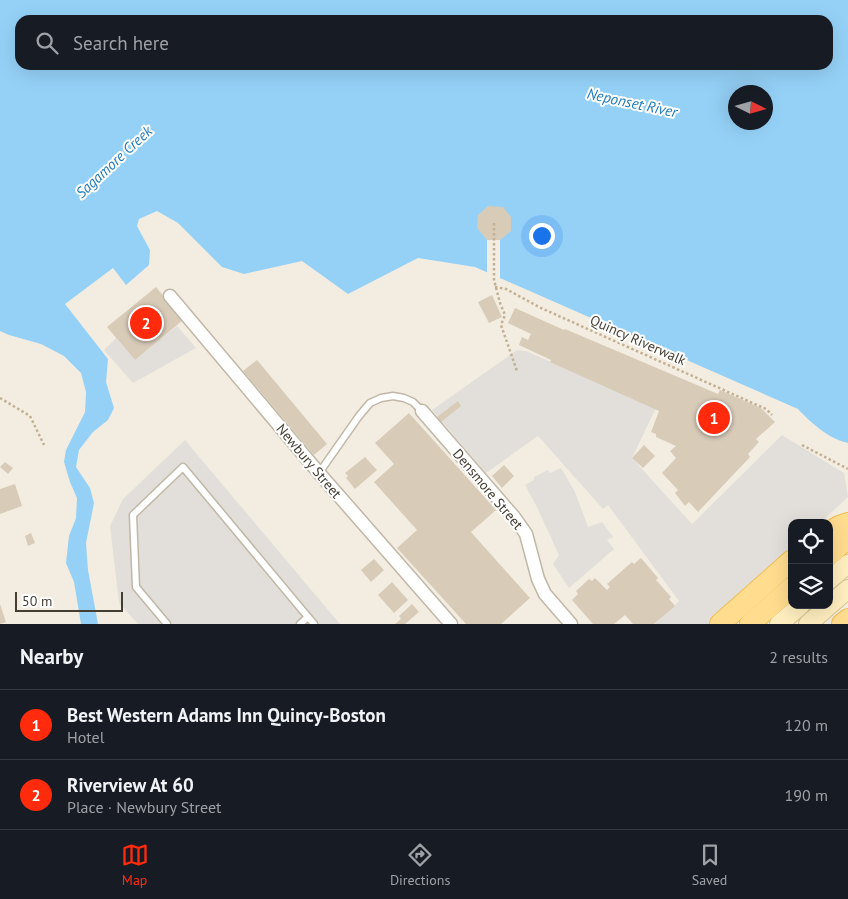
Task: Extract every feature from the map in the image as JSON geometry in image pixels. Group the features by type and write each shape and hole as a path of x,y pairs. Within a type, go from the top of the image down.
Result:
{"main road":[{"path":"833,530 848,523"},
{"path":"833,551 848,538"},
{"path":"720,624 788,564"},
{"path":"833,577 848,564"},
{"path":"808,624 848,589"},
{"path":"750,624 788,591"},
{"path":"779,624 796,609"},
{"path":"842,624 848,619"}],"street":[{"name":"Newbury Street","path":"170,296 319,473 451,624"},
{"name":"Densmore Street","path":"422,411 514,517 526,534 538,579 545,594 571,624"}],"lane":[{"path":"319,473 370,403 381,398 393,396 413,402 422,411"},
{"path":"167,624 136,586 133,515 183,467 314,624"},
{"path":"300,624 308,617"}],"path":[{"path":"494,223 494,280 505,315 501,325 518,371"},
{"name":"Quincy Riverwalk","path":"495,287 506,289 541,308 766,409 772,415"},
{"path":"0,398 30,416 44,446"},
{"path":"802,445 848,469"}],"shaded area":[{"path":"177,326 196,348 133,383 104,350 116,338 135,360"},
{"path":"517,350 526,351 656,408 632,458 692,524 782,435 844,473 848,497 824,519 788,519 788,553 712,624 655,624 679,601 608,505 603,509 538,436 486,473 432,410"},
{"path":"185,440 340,624 138,624 119,603 110,526 123,499"},
{"path":"561,468 575,492 588,527 602,522 613,537 607,540 614,549 569,588 553,564 559,555 525,485 534,480 534,477 548,470 550,473"}],"water":[{"path":"0,0 848,0 848,443 827,434 798,409 475,267 418,258 348,294 302,261 244,274 222,267 178,223 157,211 139,219 137,226 150,250 149,265 126,285 113,268 65,304 108,359 106,382 114,408 108,420 93,432 79,450 76,467 90,488 94,503 86,543 88,570 98,624 81,624 74,582 66,563 69,536 76,518 77,498 64,462 66,450 85,412 86,392 81,373 64,356 41,344 0,331"}],"pier":[{"path":"487,240 500,240 500,280 487,274"}],"building":[{"path":"488,206 503,207 511,217 511,231 500,240 487,240 477,228 478,215"},
{"path":"156,287 183,320 135,360 107,327"},
{"path":"492,295 502,317 489,323 478,302"},
{"path":"515,308 718,394 720,390 761,408 775,422 756,439 759,442 748,454 750,457 698,512 689,502 685,506 675,493 678,490 662,473 676,458 670,451 676,446 656,437 656,434 651,432 659,411 550,362 551,360 519,345 522,337 528,340 531,334 508,323"},
{"path":"257,360 327,444 314,455 243,371"},
{"path":"458,401 461,406 441,422 437,417"},
{"path":"409,413 496,510 471,532 530,598 501,624 466,624 397,548 417,530 374,482 394,464 375,443"},
{"path":"644,445 655,456 643,468 632,458"},
{"path":"365,457 377,470 355,489 346,478 348,476 345,473"},
{"path":"5,462 13,468 8,474 0,467"},
{"path":"504,465 514,476 502,488 492,476"},
{"path":"15,484 22,506 0,514 0,489"},
{"path":"31,533 35,543 28,546 25,536"},
{"path":"641,558 658,578 656,580 671,597 669,599 675,606 654,624 633,624 625,615 614,624 593,624 572,600 578,594 576,591 589,579 592,581 595,578 607,590 610,587 607,584 632,562 634,564"},
{"path":"374,559 384,570 371,582 361,570"},
{"path":"392,582 408,600 394,613 378,595"},
{"path":"0,604 6,622 0,624"},
{"path":"412,604 419,612 405,624 395,624 401,619 399,616"}],"place":[{"name":"Riverview At 60","path":"146,323"},
{"name":"Best Western Adams Inn Quincy-Boston","path":"714,418"}],"water label":[{"name":"Neponset River","path":"632,103"},
{"name":"Sagamore Creek","path":"114,162"}]}
